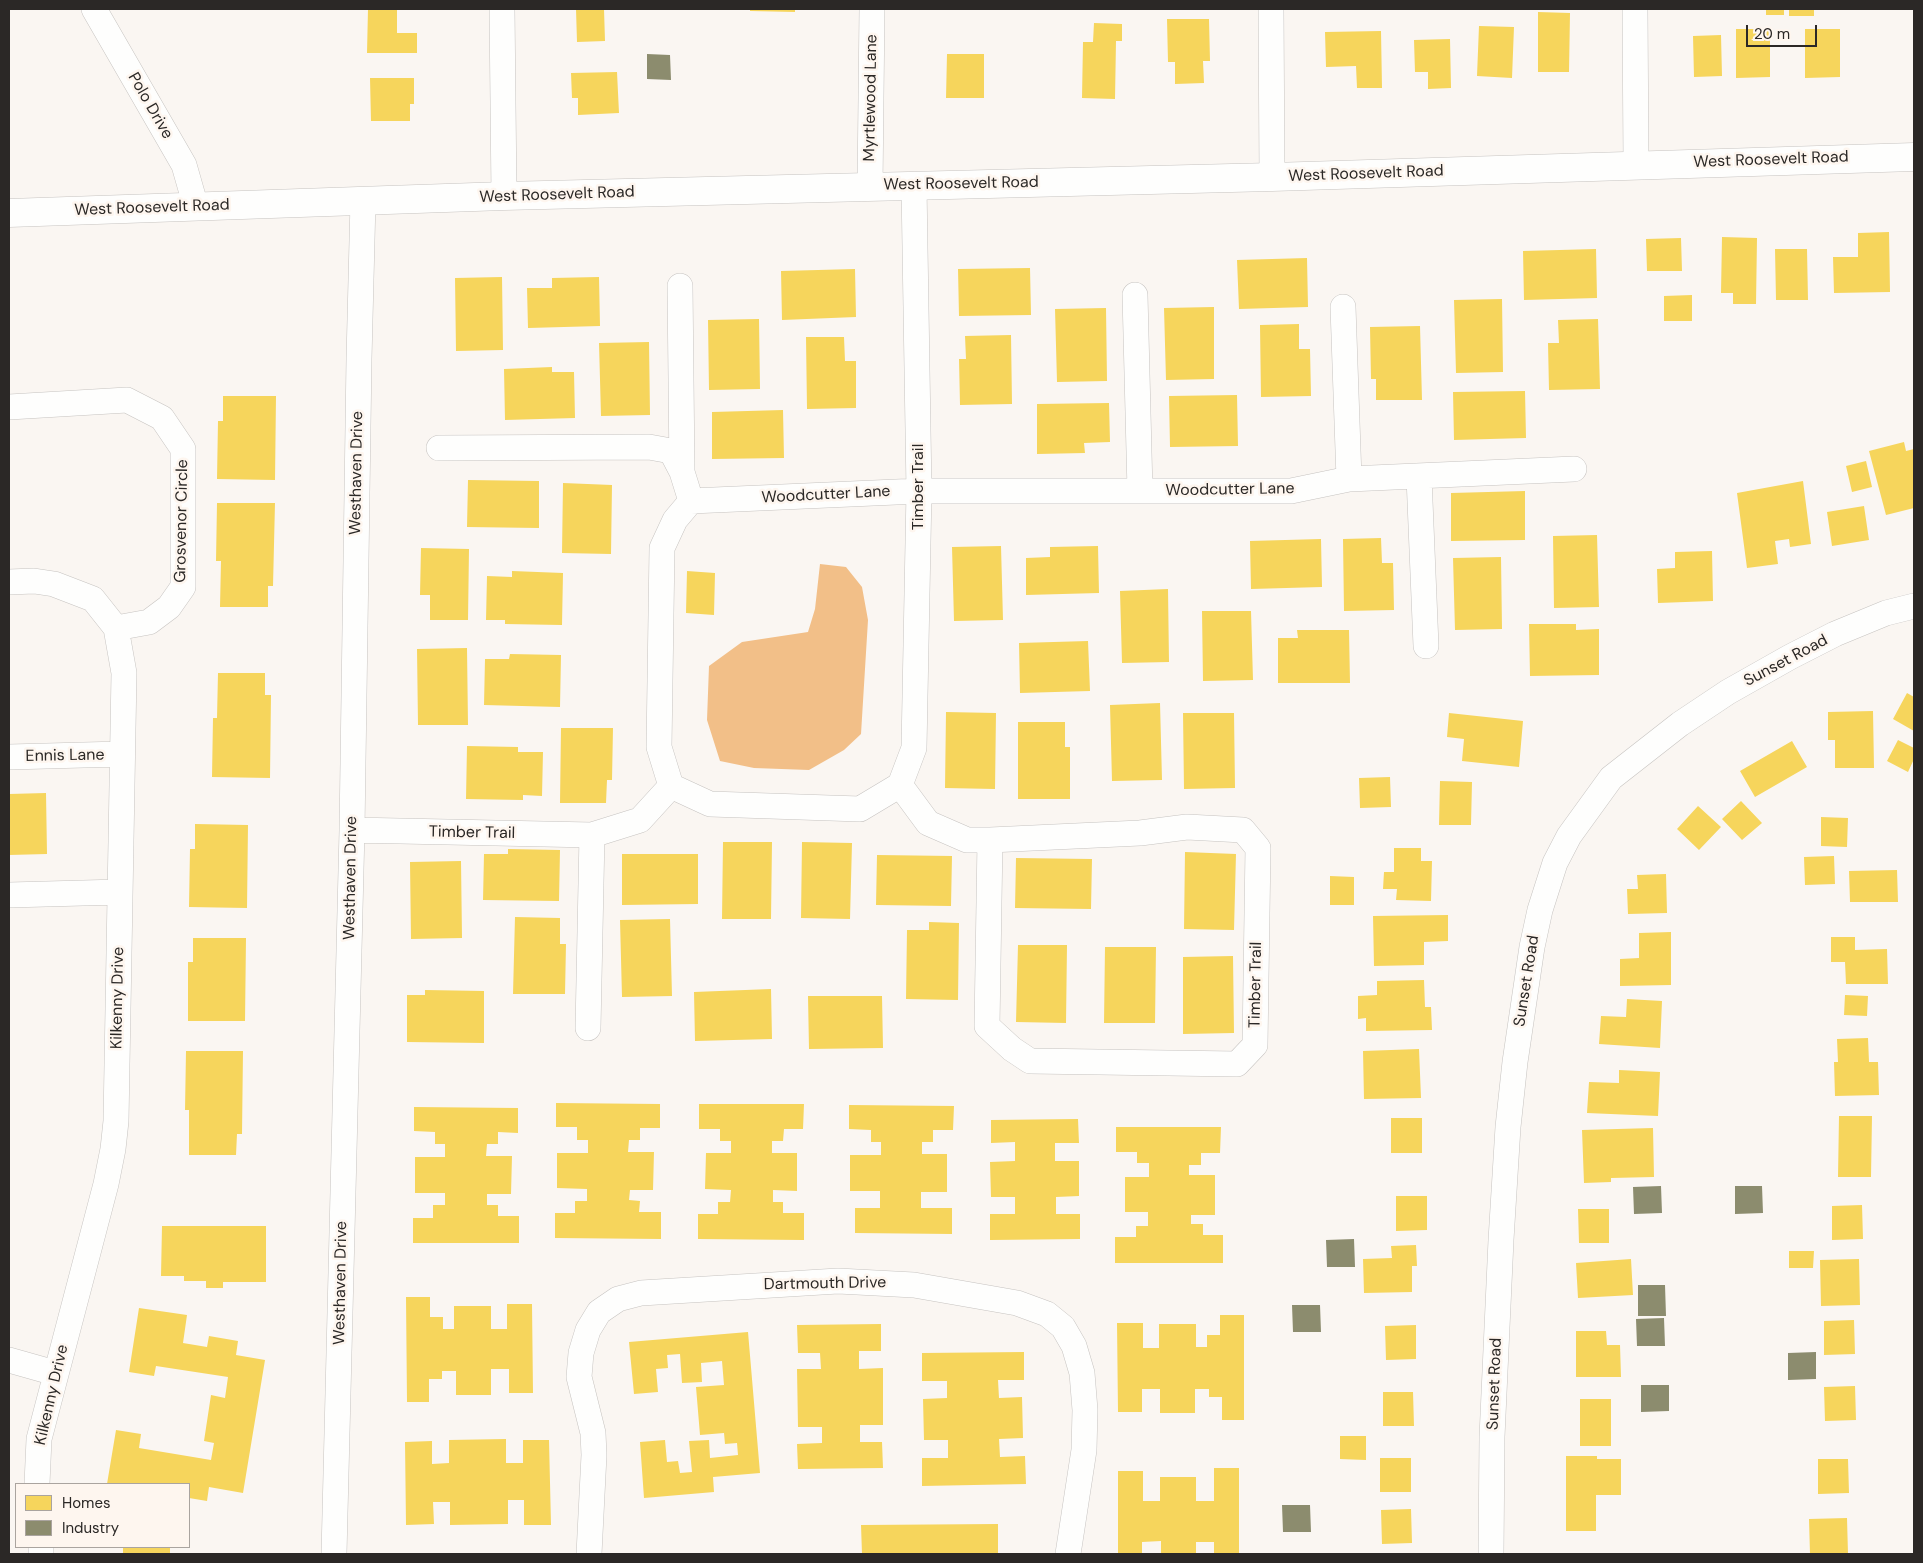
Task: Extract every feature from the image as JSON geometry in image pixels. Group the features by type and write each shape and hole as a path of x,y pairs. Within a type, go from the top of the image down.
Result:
{"main road":[{"name":"West Roosevelt Road","path":"9,213 504,196 1272,177 1636,164 1914,157"}],"street":[{"name":"Polo Drive","path":"94,9 184,164 196,207"},
{"path":"502,9 504,196"},
{"name":"Myrtlewood Lane","path":"870,187 872,9"},
{"path":"1271,9 1272,177"},
{"path":"1635,9 1636,164"},
{"name":"Timber Trail","path":"914,186 920,490 914,748 900,785 928,823 967,840 1140,832 1187,826 1243,830 1258,848 1255,1045 1236,1064 1030,1061 1012,1048 987,1026 990,840"},
{"name":"Westhaven Drive","path":"334,1554 352,830 358,368 364,201"},
{"path":"680,286 682,472"},
{"path":"1135,295 1140,491"},
{"path":"1343,307 1349,479"},
{"name":"Grosvenor Circle","path":"9,407 128,400 162,418 183,449 183,587 169,607 149,622 116,628"},
{"path":"439,448 649,447 671,451 682,472 691,501 676,520 662,548 659,747 671,786 710,804 860,809 900,785"},
{"name":"Woodcutter Lane","path":"691,501 920,490 1291,491 1349,479 1574,469"},
{"path":"1419,477 1426,646"},
{"name":"Kilkenny Drive","path":"9,582 34,581 54,584 94,599 116,628 124,673 121,754 116,1121 113,1149 106,1184 39,1439 37,1483"},
{"name":"Sunset Road","path":"1491,1554 1493,1417 1500,1240 1514,1062 1532,947 1540,910 1555,863 1569,836 1611,778 1680,724 1728,692 1799,652 1886,613 1914,606"},
{"name":"Ennis Lane","path":"9,757 121,754"},
{"name":"Timber Trail","path":"352,830 592,835 640,820 671,786"},
{"path":"588,1028 592,835"},
{"path":"9,895 120,892"},
{"name":"Dartmouth Drive","path":"589,1554 594,1455 593,1433 580,1377 581,1353 588,1330 599,1312 618,1299 641,1293 838,1280 914,1285 1017,1303 1047,1314 1062,1327 1074,1346 1082,1373 1085,1410 1084,1450 1068,1554"},
{"path":"9,1360 55,1373"}],"shaded area":[{"path":"820,564 846,567 862,587 868,620 861,734 844,750 809,770 754,768 720,761 707,720 709,666 742,642 808,632 815,609"}],"building: Homes":[{"path":"368,9 397,9 397,33 417,33 417,53 367,53"},
{"path":"576,9 604,9 605,41 577,42"},
{"path":"750,9 795,9 795,12 750,11"},
{"path":"1766,9 1784,9 1784,15 1766,15"},
{"path":"1789,9 1814,9 1814,16 1789,16"},
{"path":"1538,12 1570,13 1569,72 1538,72"},
{"path":"1167,19 1209,19 1210,61 1203,61 1204,83 1175,84 1175,62 1168,62"},
{"path":"1094,23 1122,24 1122,41 1116,41 1115,99 1082,98 1083,42 1093,42"},
{"path":"1479,26 1514,27 1512,78 1477,76"},
{"path":"1736,29 1770,29 1770,77 1736,78"},
{"path":"1805,29 1840,29 1840,77 1805,78"},
{"path":"1381,31 1382,88 1357,88 1356,66 1326,67 1325,32"},
{"path":"1721,35 1722,76 1694,77 1693,36"},
{"path":"1450,39 1451,88 1428,89 1428,72 1415,72 1414,40"},
{"path":"947,54 984,54 984,98 946,98"},
{"path":"617,72 619,113 578,115 578,98 572,98 571,73"},
{"path":"370,78 414,78 414,104 410,104 410,121 371,121"},
{"path":"1889,232 1890,292 1834,293 1833,257 1858,257 1858,233"},
{"path":"1722,237 1757,238 1756,304 1733,304 1733,293 1721,293"},
{"path":"1681,238 1682,271 1647,271 1646,239"},
{"path":"1596,249 1597,298 1524,300 1523,251"},
{"path":"1775,249 1807,249 1808,300 1776,300"},
{"path":"1307,258 1308,307 1239,309 1237,260"},
{"path":"1030,268 1031,315 959,316 958,269"},
{"path":"855,269 856,317 782,320 781,271"},
{"path":"502,277 503,350 456,351 455,278"},
{"path":"599,277 600,326 528,328 527,288 552,288 552,278"},
{"path":"1692,295 1692,321 1664,321 1664,296"},
{"path":"1502,299 1503,372 1456,373 1454,300"},
{"path":"1214,307 1214,379 1166,380 1164,308"},
{"path":"1106,308 1107,381 1057,382 1055,309"},
{"path":"759,319 760,389 709,390 708,320"},
{"path":"1598,319 1600,389 1549,390 1548,343 1559,343 1558,320"},
{"path":"1299,324 1299,349 1310,349 1311,396 1261,397 1260,325"},
{"path":"1420,326 1422,400 1376,400 1376,379 1371,379 1370,327"},
{"path":"1011,335 1012,404 960,405 959,359 966,359 965,336"},
{"path":"806,337 844,337 845,361 856,361 856,408 807,409"},
{"path":"649,342 650,415 601,416 599,343"},
{"path":"552,367 552,372 574,372 575,418 505,420 504,369"},
{"path":"1525,391 1526,438 1454,440 1453,392"},
{"path":"1237,395 1238,446 1170,447 1169,396"},
{"path":"223,396 276,396 275,480 217,479 218,421 223,421"},
{"path":"1109,403 1110,442 1084,443 1085,453 1037,454 1037,404"},
{"path":"783,410 784,458 712,459 712,412"},
{"path":"1904,442 1906,451 1914,449 1914,508 1886,515 1869,451"},
{"path":"1866,461 1872,487 1852,492 1846,466"},
{"path":"468,480 539,481 539,528 467,527"},
{"path":"1803,481 1811,544 1790,547 1789,539 1775,541 1778,564 1747,568 1737,493"},
{"path":"563,483 612,485 611,554 562,553"},
{"path":"1525,491 1525,540 1451,541 1451,493"},
{"path":"217,503 275,503 273,586 268,586 268,607 220,607 221,561 216,561"},
{"path":"1864,506 1869,540 1832,546 1827,512"},
{"path":"1597,535 1599,607 1554,608 1553,536"},
{"path":"1381,538 1382,563 1393,563 1394,610 1344,611 1343,539"},
{"path":"1321,539 1322,587 1251,589 1250,541"},
{"path":"1001,546 1003,620 954,621 952,547"},
{"path":"1098,546 1099,593 1026,595 1026,558 1050,557 1050,547"},
{"path":"421,548 469,549 468,620 430,620 430,595 420,595"},
{"path":"1712,551 1713,601 1658,603 1657,569 1675,568 1675,552"},
{"path":"1501,557 1502,629 1455,630 1453,558"},
{"path":"512,571 563,573 562,625 505,624 505,620 486,620 487,576 512,577"},
{"path":"687,571 715,573 714,615 686,613"},
{"path":"1168,589 1169,662 1122,663 1120,591"},
{"path":"1202,611 1251,611 1253,680 1203,681"},
{"path":"1529,624 1576,624 1576,630 1599,629 1599,675 1530,676"},
{"path":"1297,630 1349,630 1350,683 1278,683 1278,638 1298,638"},
{"path":"1088,641 1090,691 1020,693 1019,643"},
{"path":"467,648 468,725 418,725 417,649"},
{"path":"510,654 561,655 560,707 484,705 485,659 509,659"},
{"path":"218,673 265,673 265,695 271,695 270,778 212,777 213,718 217,718"},
{"path":"1907,693 1914,697 1914,731 1893,719"},
{"path":"1160,703 1162,780 1112,781 1110,705"},
{"path":"1873,711 1874,768 1835,768 1835,740 1828,740 1828,712"},
{"path":"946,712 996,713 995,789 945,788"},
{"path":"1183,713 1234,713 1235,788 1184,789"},
{"path":"1449,713 1523,721 1519,767 1462,761 1464,739 1447,737"},
{"path":"1018,722 1065,722 1065,747 1070,747 1070,799 1018,799"},
{"path":"561,728 613,728 612,780 607,780 606,803 560,803"},
{"path":"1898,740 1914,748 1914,759 1908,772 1887,761"},
{"path":"1792,741 1807,767 1755,797 1740,771"},
{"path":"467,746 518,747 518,752 543,752 542,796 523,795 523,800 466,799"},
{"path":"1390,777 1391,807 1360,808 1359,778"},
{"path":"1440,781 1472,782 1471,825 1439,825"},
{"path":"46,793 47,854 9,855 9,794"},
{"path":"1741,801 1762,823 1742,840 1722,819"},
{"path":"1698,806 1721,827 1699,850 1677,829"},
{"path":"1821,817 1848,818 1847,847 1821,846"},
{"path":"195,824 248,825 247,908 189,907 190,849 195,849"},
{"path":"723,842 772,842 771,919 722,919"},
{"path":"802,842 852,843 850,919 801,918"},
{"path":"1394,848 1421,848 1421,861 1432,861 1431,901 1396,900 1397,889 1383,889 1384,872 1394,872"},
{"path":"508,849 560,850 559,901 483,900 484,854 508,854"},
{"path":"1185,852 1236,854 1234,930 1184,929"},
{"path":"622,854 698,854 698,904 622,905"},
{"path":"877,855 952,856 951,906 876,905"},
{"path":"1834,856 1835,884 1805,885 1804,857"},
{"path":"1016,858 1092,859 1091,909 1015,908"},
{"path":"461,861 462,938 411,939 410,862"},
{"path":"1897,870 1898,902 1850,902 1849,871"},
{"path":"1666,874 1667,913 1628,914 1627,889 1638,889 1637,875"},
{"path":"1330,876 1354,877 1354,905 1330,905"},
{"path":"1448,915 1448,941 1424,942 1424,965 1374,966 1373,916"},
{"path":"515,917 560,918 560,944 566,944 565,994 513,994"},
{"path":"670,919 672,996 622,997 620,920"},
{"path":"929,922 959,923 958,1000 906,999 907,930 929,930"},
{"path":"1671,932 1671,985 1620,986 1620,959 1639,958 1639,933"},
{"path":"1831,937 1855,937 1855,950 1887,949 1888,984 1846,984 1845,962 1831,962"},
{"path":"193,938 246,938 245,1021 188,1021 188,962 193,962"},
{"path":"1018,945 1067,945 1066,1023 1016,1022"},
{"path":"1105,947 1156,947 1155,1023 1104,1023"},
{"path":"1233,956 1234,1033 1183,1034 1183,957"},
{"path":"1424,980 1425,1007 1431,1007 1432,1030 1366,1031 1366,1018 1358,1019 1358,996 1377,995 1377,981"},
{"path":"771,989 772,1039 695,1041 694,992"},
{"path":"425,990 484,991 484,1043 407,1042 407,995 425,995"},
{"path":"1845,995 1868,996 1867,1016 1844,1015"},
{"path":"808,996 882,996 883,1048 809,1049"},
{"path":"1627,999 1662,1001 1660,1048 1599,1044 1601,1016 1626,1017"},
{"path":"1868,1038 1869,1062 1878,1062 1879,1095 1835,1096 1834,1062 1838,1062 1837,1039"},
{"path":"1419,1049 1421,1098 1364,1099 1363,1051"},
{"path":"186,1051 243,1051 242,1134 237,1134 236,1155 189,1155 189,1110 185,1110"},
{"path":"1619,1070 1660,1072 1658,1116 1587,1113 1589,1082 1619,1083"},
{"path":"556,1103 660,1104 660,1128 640,1128 640,1140 629,1140 628,1152 654,1152 653,1190 630,1190 629,1200 640,1201 639,1212 661,1212 661,1239 555,1238 555,1213 575,1213 575,1201 587,1201 587,1189 557,1188 557,1153 588,1153 588,1140 577,1140 577,1127 556,1127"},
{"path":"699,1104 804,1104 803,1129 784,1129 783,1141 772,1141 772,1153 797,1153 797,1191 773,1190 773,1202 783,1202 783,1213 804,1213 804,1240 698,1239 698,1214 718,1214 718,1202 730,1202 731,1190 705,1189 706,1153 731,1153 731,1141 720,1141 720,1129 699,1129"},
{"path":"849,1105 954,1106 953,1130 933,1130 933,1142 922,1142 922,1154 947,1154 947,1192 921,1192 921,1208 952,1208 952,1234 855,1233 855,1208 880,1208 880,1191 850,1191 850,1155 881,1155 881,1142 871,1142 871,1130 849,1129"},
{"path":"414,1107 518,1108 518,1133 498,1132 498,1144 487,1144 486,1156 512,1156 511,1194 487,1194 487,1205 498,1205 498,1216 519,1216 519,1243 413,1243 413,1218 433,1218 433,1205 445,1205 445,1193 415,1193 415,1157 445,1157 445,1144 435,1144 435,1132 414,1131"},
{"path":"1839,1116 1872,1116 1871,1177 1838,1177"},
{"path":"1391,1118 1422,1118 1422,1153 1391,1153"},
{"path":"1078,1119 1079,1143 1055,1143 1055,1161 1079,1161 1079,1196 1056,1197 1056,1214 1080,1214 1080,1239 990,1240 990,1214 1015,1214 1015,1197 991,1197 990,1162 1015,1161 1015,1142 991,1143 991,1120"},
{"path":"1116,1127 1221,1127 1220,1153 1201,1153 1201,1165 1189,1165 1189,1175 1215,1175 1215,1215 1191,1215 1191,1224 1203,1224 1203,1235 1223,1235 1223,1263 1115,1263 1115,1237 1136,1237 1136,1226 1148,1226 1148,1212 1125,1212 1125,1177 1149,1177 1149,1163 1137,1163 1137,1152 1116,1152"},
{"path":"1653,1128 1654,1177 1611,1178 1611,1182 1584,1183 1582,1130"},
{"path":"1396,1196 1427,1196 1427,1230 1396,1231"},
{"path":"1862,1205 1863,1239 1832,1240 1832,1206"},
{"path":"1578,1209 1609,1209 1609,1243 1579,1243"},
{"path":"162,1226 266,1226 266,1282 223,1282 223,1288 206,1288 206,1281 184,1281 184,1276 161,1276"},
{"path":"1416,1245 1417,1266 1412,1266 1412,1292 1364,1293 1363,1259 1392,1258 1391,1246"},
{"path":"1789,1251 1814,1251 1813,1268 1789,1268"},
{"path":"1631,1259 1633,1295 1578,1298 1576,1263"},
{"path":"1859,1259 1860,1305 1821,1306 1820,1260"},
{"path":"406,1297 430,1297 430,1317 443,1317 443,1329 454,1329 454,1306 491,1306 491,1329 507,1329 507,1304 532,1304 533,1393 509,1393 509,1369 491,1369 491,1395 456,1395 456,1371 442,1371 442,1379 429,1379 429,1402 407,1402"},
{"path":"139,1308 187,1315 183,1343 207,1347 209,1336 238,1341 236,1355 265,1360 243,1493 209,1487 207,1501 190,1498 190,1483 107,1483 116,1430 141,1434 139,1448 211,1460 214,1443 204,1441 211,1395 225,1398 228,1377 156,1366 154,1376 129,1372"},
{"path":"1220,1315 1244,1315 1244,1420 1222,1420 1222,1397 1209,1397 1209,1389 1195,1389 1195,1413 1160,1413 1160,1389 1142,1389 1142,1412 1118,1412 1117,1323 1143,1323 1143,1348 1159,1348 1159,1324 1196,1324 1196,1347 1207,1347 1207,1335 1220,1335"},
{"path":"1854,1320 1855,1354 1824,1355 1824,1321"},
{"path":"881,1324 881,1351 859,1351 859,1369 883,1368 883,1425 860,1425 860,1442 882,1442 883,1468 798,1469 797,1444 822,1443 822,1427 798,1427 797,1369 821,1369 820,1353 798,1353 797,1325"},
{"path":"1416,1325 1416,1359 1386,1360 1385,1326"},
{"path":"1576,1331 1606,1331 1607,1345 1620,1345 1621,1377 1576,1377"},
{"path":"748,1332 760,1473 713,1477 714,1492 644,1498 640,1442 665,1440 667,1462 678,1461 680,1473 692,1472 689,1441 709,1440 710,1458 738,1455 737,1443 725,1444 724,1433 700,1435 696,1387 724,1385 722,1361 701,1363 702,1382 682,1383 680,1354 667,1355 668,1368 656,1369 658,1392 634,1394 629,1342"},
{"path":"1024,1352 1024,1380 998,1380 999,1398 1022,1397 1023,1438 999,1439 1000,1457 1025,1456 1026,1484 922,1486 922,1458 948,1458 948,1440 924,1440 923,1399 947,1398 947,1381 922,1381 922,1353"},
{"path":"1855,1386 1856,1420 1825,1421 1824,1387"},
{"path":"1383,1392 1413,1392 1414,1426 1383,1426"},
{"path":"1580,1399 1611,1399 1611,1446 1580,1446"},
{"path":"1340,1436 1366,1436 1366,1460 1340,1459"},
{"path":"506,1439 506,1463 523,1463 523,1440 549,1440 551,1525 524,1525 524,1500 508,1500 508,1524 450,1525 450,1502 433,1502 434,1524 406,1525 405,1442 432,1441 432,1464 449,1463 449,1440"},
{"path":"1566,1456 1597,1456 1597,1459 1621,1459 1621,1495 1596,1495 1596,1531 1566,1531"},
{"path":"1380,1458 1411,1458 1411,1492 1380,1492"},
{"path":"1818,1459 1848,1459 1849,1493 1818,1494"},
{"path":"1214,1468 1239,1468 1239,1554 1214,1554 1214,1542 1196,1542 1196,1554 1161,1554 1161,1541 1142,1542 1142,1554 1118,1554 1118,1471 1143,1471 1143,1501 1160,1501 1160,1477 1196,1477 1196,1501 1214,1501"},
{"path":"1411,1509 1412,1543 1382,1544 1381,1510"},
{"path":"1847,1518 1848,1554 1810,1554 1809,1519"},
{"path":"998,1524 998,1554 862,1554 861,1525"},
{"path":"123,1548 170,1548 170,1554 123,1554"}],"building: Industry":[{"path":"647,54 670,55 671,80 647,79"},
{"path":"1661,1186 1662,1213 1634,1214 1633,1187"},
{"path":"1735,1186 1762,1186 1763,1213 1735,1214"},
{"path":"1354,1239 1355,1267 1327,1267 1326,1240"},
{"path":"1638,1285 1665,1285 1666,1316 1638,1316"},
{"path":"1292,1305 1320,1305 1321,1332 1293,1332"},
{"path":"1664,1318 1665,1346 1637,1346 1636,1319"},
{"path":"1816,1352 1816,1379 1788,1380 1788,1353"},
{"path":"1641,1385 1669,1385 1669,1411 1641,1412"},
{"path":"1282,1505 1310,1505 1311,1532 1283,1532"}]}
